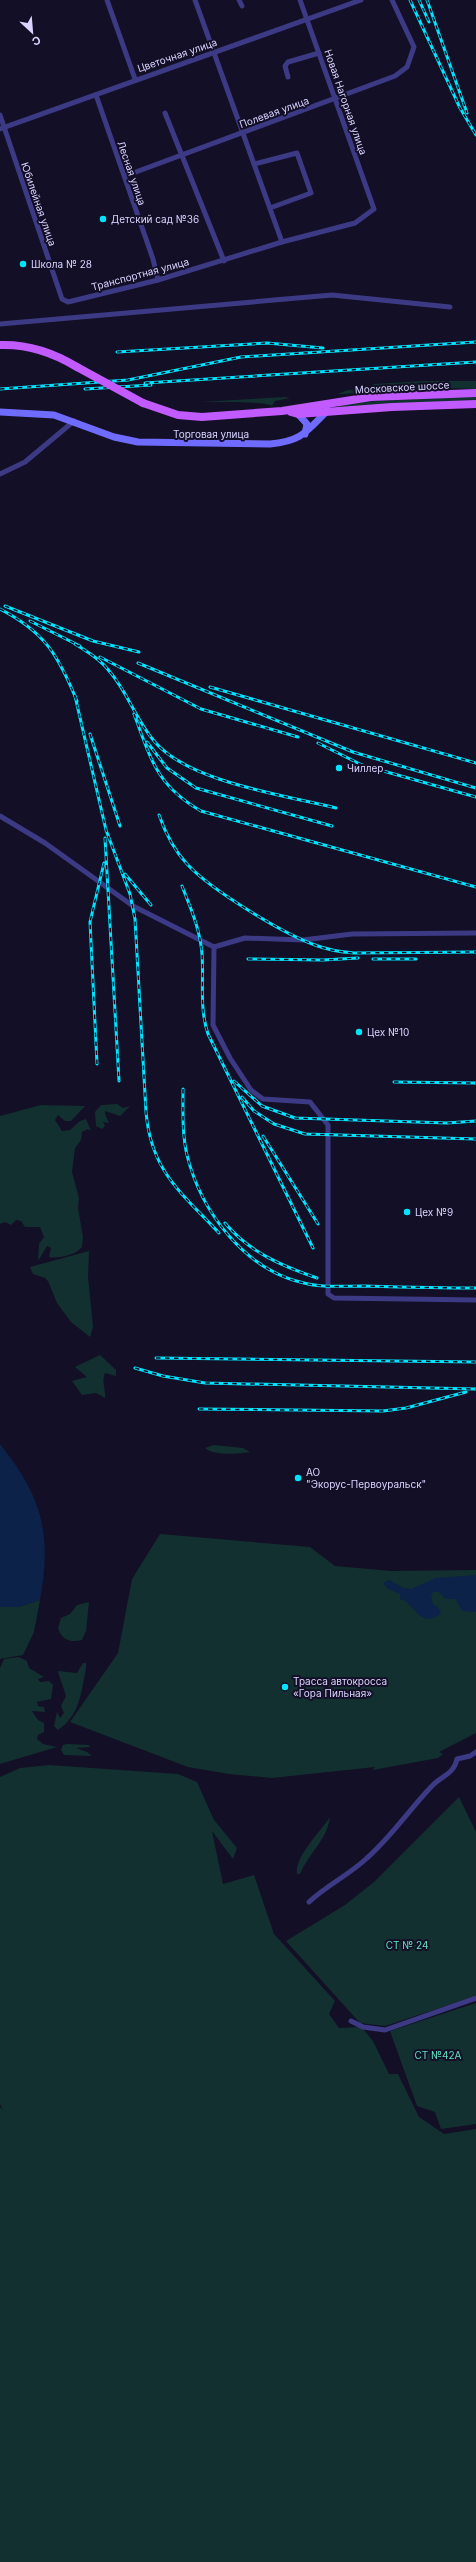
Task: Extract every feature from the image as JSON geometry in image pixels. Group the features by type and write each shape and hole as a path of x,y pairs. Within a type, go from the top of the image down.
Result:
{"main road":[{"name":"Московское шоссе","path":"0,344 26,347 58,357 143,403 171,413 194,417 282,411 389,395 476,393"},
{"name":"Московское шоссе","path":"282,411 298,414 392,407 476,404"}],"street":[{"path":"108,0 135,79"},
{"path":"195,0 282,242"},
{"path":"239,0 242,6"},
{"name":"Новая Нагорная улица","path":"300,0 374,209"},
{"name":"Цветочная улица","path":"2,128 96,95 135,79 214,53 361,0"},
{"name":"Полевая улица","path":"125,176 335,99 402,72 413,55 414,47 392,0"},
{"path":"288,76 285,66 288,62 319,53"},
{"name":"Лесная улица","path":"96,95 153,259 158,280"},
{"path":"165,113 224,261"},
{"name":"Юбилейная улица","path":"0,115 2,128 62,299"},
{"path":"254,164 297,153 311,193 270,208"},
{"name":"Транспортная улица","path":"62,299 68,302 75,301 158,280 282,242 356,223 374,209"},
{"path":"0,324 332,295 450,307"},
{"name":"Торговая улица","path":"0,412 47,414 74,421 118,438 149,443 270,444 292,441 304,435 335,402"},
{"path":"298,414 307,424 304,435"},
{"path":"0,474 25,462 74,421"},
{"path":"0,816 45,843 133,906 214,947 245,938 303,940 352,934 476,933"},
{"path":"214,947 213,1025 230,1058 251,1090 260,1097 268,1100 310,1102 328,1125 328,1294 334,1298 476,1300"},
{"path":"309,1902 330,1883 345,1876 374,1852 432,1785 452,1772 457,1759 470,1756 476,1752"},
{"path":"351,2021 363,2027 385,2030 476,1998"}],"green space":[{"path":"422,381 476,381 476,389 443,388 386,391 374,390 349,394 337,394 348,390 364,391 374,384"},
{"path":"476,396 476,402 339,408 338,406 341,403"},
{"path":"285,397 290,398 275,401 272,406 260,403 200,402"},
{"path":"117,1104 123,1108 130,1106 120,1116 105,1111 109,1123 103,1122 105,1126 102,1129 96,1126 95,1112 101,1105"},
{"path":"41,1105 85,1106 71,1121 65,1121 58,1115 55,1120 62,1131 70,1130 80,1121 86,1119 91,1131 88,1129 82,1132 81,1140 75,1148 72,1172 79,1198 78,1208 83,1237 82,1247 71,1254 61,1257 49,1257 51,1248 47,1246 38,1261 39,1244 44,1237 40,1227 25,1227 21,1221 16,1220 11,1225 5,1222 0,1224 0,1116"},
{"path":"89,1251 88,1277 93,1327 90,1337 71,1322 57,1303 48,1281 45,1278 33,1274 30,1267"},
{"path":"100,1355 116,1370 116,1376 105,1373 103,1379 105,1398 96,1393 82,1395 72,1381 87,1377 75,1367"},
{"path":"214,1445 243,1448 250,1452 233,1454 220,1453 209,1451 205,1448"},
{"name":"Трасса автокросса «Гора Пильная»","path":"160,1534 310,1547 335,1566 391,1571 476,1570 476,1733 439,1752 443,1754 438,1758 373,1770 375,1767 272,1778 229,1774 188,1767 70,1722 118,1653 132,1579"},
{"path":"40,1600 34,1632 23,1655 0,1659 0,1607 18,1607"},
{"path":"89,1602 86,1631 82,1640 67,1640 58,1628 61,1618 70,1614 77,1605"},
{"path":"19,1657 27,1661 29,1668 44,1677 38,1679 40,1682 49,1681 53,1685 51,1699 37,1702 38,1706 44,1707 45,1712 32,1711 38,1720 44,1723 44,1732 38,1735 37,1739 43,1744 57,1747 0,1764 0,1668 4,1659"},
{"path":"83,1663 86,1663 86,1668 81,1695 71,1718 58,1730 54,1726 57,1712 60,1718 64,1713 61,1706 66,1696 58,1671 77,1673"},
{"path":"63,1745 89,1745 90,1747 76,1748 87,1752 92,1756 64,1755 61,1750"},
{"path":"49,1765 178,1774 197,1782 214,1820 237,1848 233,1859 212,1831 223,1884 254,1875 274,1934 335,2001 329,2014 339,2028 358,2027 364,2030 373,2041 389,2074 398,2074 419,2117 444,2134 476,2129 476,2562 0,2562 0,2107 3,2110 0,2104 0,1777 20,1768"},
{"name":"СТ № 24","path":"459,1797 476,1832 476,1996 385,2026 360,2023 286,1941 345,1905 374,1882"},
{"path":"330,1817 322,1840 308,1859 300,1874 297,1874 297,1867 304,1852"},
{"name":"СТ №42А","path":"476,2003 476,2124 441,2129 435,2112 417,2106 390,2031"}],"water":[{"path":"0,1444 26,1481 40,1517 44,1535 45,1555 40,1600 18,1607 0,1607"},
{"path":"476,1575 476,1612 462,1611 455,1599 445,1599 439,1592 433,1592 431,1595 433,1604 438,1607 441,1614 427,1619 422,1617 406,1602 400,1599 400,1594 388,1589 383,1583 389,1580 404,1588 411,1589 436,1578"}],"railway":[{"path":"410,0 460,108 476,135"},
{"path":"419,0 429,22"},
{"path":"427,0 467,113"},
{"path":"0,389 128,380 241,357 476,342"},
{"path":"117,352 267,343 323,348"},
{"path":"145,383 476,362"},
{"path":"85,389 151,385"},
{"path":"5,606 93,641 139,652"},
{"path":"0,609 28,627 48,646 63,670 77,701"},
{"path":"30,621 80,646"},
{"path":"75,644 94,656 103,664 122,689 148,733 169,755 189,767 238,785 336,808"},
{"path":"100,657 201,709 298,737"},
{"path":"138,663 353,752 476,788"},
{"path":"210,687 476,763"},
{"path":"75,696 106,830 130,894 135,919 146,1112 149,1133 154,1151 170,1180 219,1233"},
{"path":"134,714 145,744 157,770 174,791 201,811 476,887"},
{"path":"90,734 120,826"},
{"path":"147,742 167,768 196,788 332,826"},
{"path":"318,743 362,765 476,797"},
{"path":"159,815 174,847 182,859 198,874 212,886 248,910 301,939 329,949 354,953 476,952"},
{"path":"105,838 119,1081"},
{"path":"97,1064 90,922 104,863"},
{"path":"125,874 151,905"},
{"path":"182,886 195,919 201,945 203,1004 205,1024 208,1034 313,1248"},
{"path":"248,959 323,960 358,958"},
{"path":"373,959 416,959"},
{"path":"234,1081 262,1106 295,1118 447,1123 476,1121"},
{"path":"394,1082 476,1083"},
{"path":"183,1089 185,1147 194,1176 203,1197 229,1236 245,1252 263,1266 283,1276 319,1286 476,1288"},
{"path":"242,1097 254,1111 274,1124 305,1134 476,1139"},
{"path":"263,1136 318,1224"},
{"path":"225,1223 234,1233 255,1250 279,1263 317,1278"},
{"path":"156,1358 476,1362"},
{"path":"135,1368 163,1376 205,1383 476,1389"},
{"path":"199,1409 383,1411 406,1408 466,1392"}],"place":[{"name":"Детский сад №36","path":"103,219"},
{"name":"Школа № 28","path":"23,264"},
{"name":"Чиллер","path":"339,768"},
{"name":"Цех №10","path":"359,1032"},
{"name":"Цех №9","path":"407,1212"},
{"name":"АО \"Экорус-Первоуральск\"","path":"298,1478"},
{"name":"Трасса автокросса «Гора Пильная»","path":"285,1687"}]}
